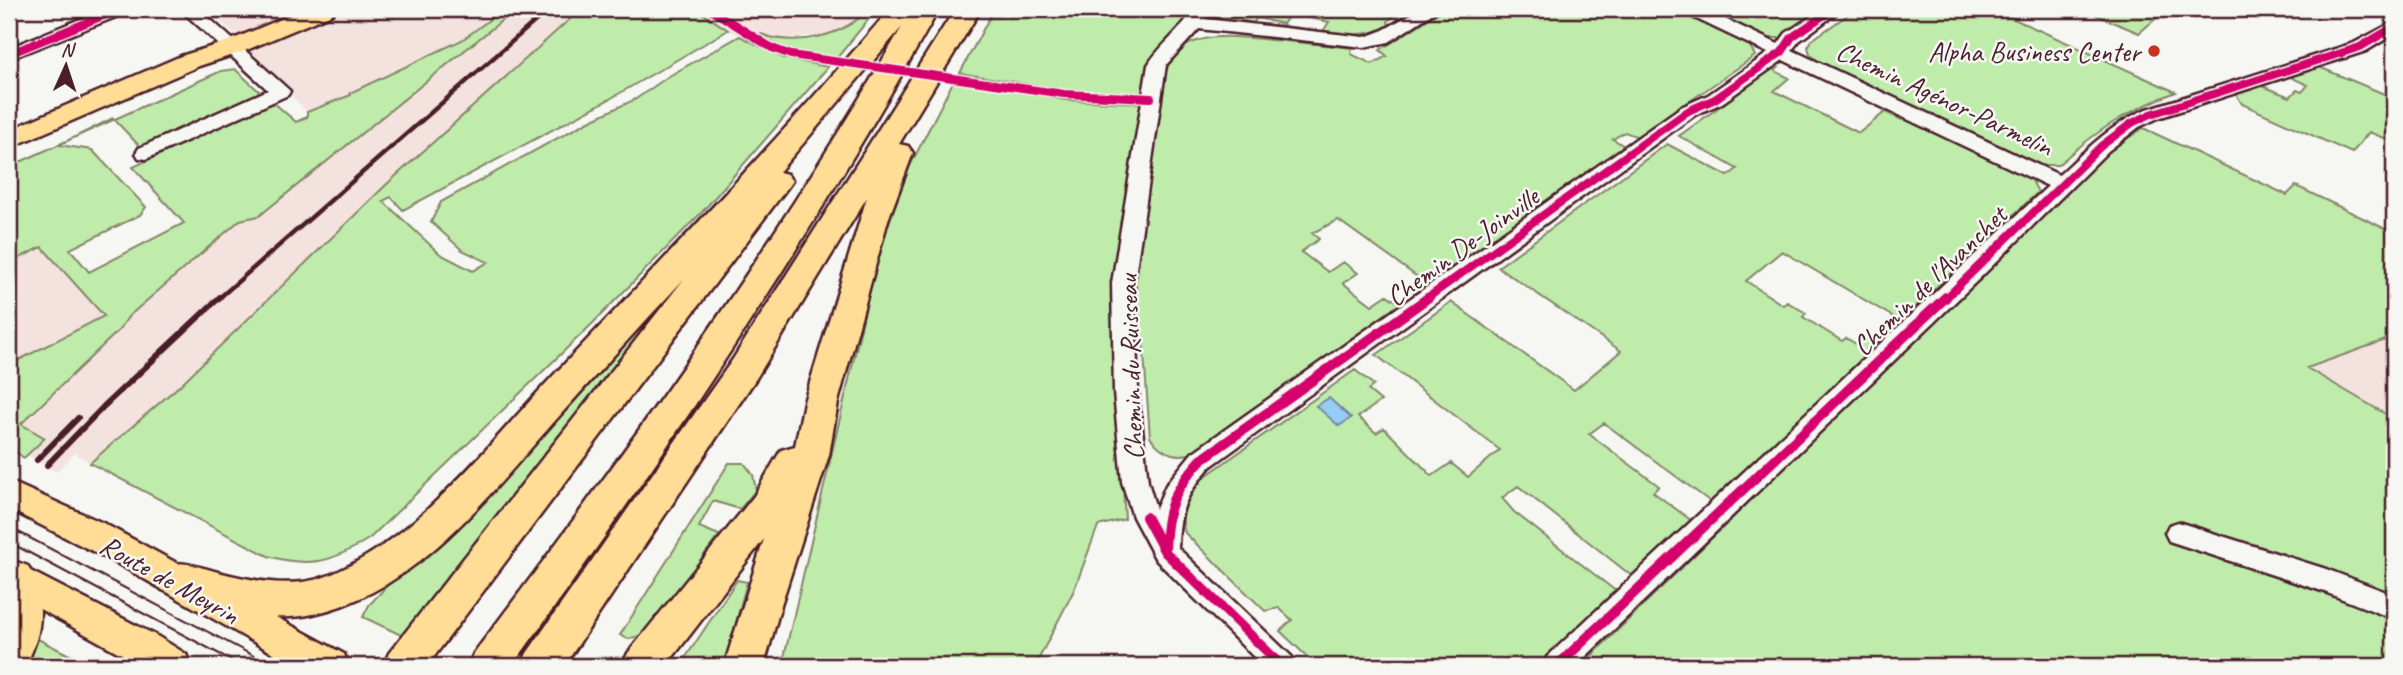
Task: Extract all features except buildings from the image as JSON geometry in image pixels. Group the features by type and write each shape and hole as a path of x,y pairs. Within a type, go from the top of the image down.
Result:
{"highway":[{"path":"176,578 259,600 292,601 343,588 388,564 430,527 529,425 861,61 904,9"},
{"path":"488,666 599,515 745,303 835,165 926,9"},
{"path":"541,666 745,368 968,9"},
{"path":"403,666 755,212 861,61"},
{"path":"744,666 761,605 811,455 821,402 880,196 932,70"},
{"path":"642,666 767,507 788,472 821,402"},
{"path":"9,656 22,628 21,594 11,576"}],"main road":[{"path":"9,140 190,61 234,47 324,9"},
{"path":"9,155 199,70 234,47"},
{"path":"9,477 21,499"},
{"name":"Route de Meyrin","path":"21,499 176,578 251,625 331,666"},
{"path":"11,576 144,647 173,666"}],"street":[{"path":"9,54 120,9"},
{"path":"146,153 281,91 189,9"},
{"name":"Chemin du Ruisseau","path":"1282,666 1165,552 1146,517 1135,482 1126,392 1123,283 1157,65 1164,52 1186,36 1198,16 1334,40 1364,42 1383,38 1430,9"},
{"name":"Chemin Agénor-Parmelin","path":"1690,9 2061,184"},
{"name":"Chemin De-Joinville","path":"1165,552 1166,516 1170,499 1177,486 1201,460 1679,118 1715,99 1782,52 1792,37 1833,9"},
{"name":"Chemin de l'Avanchet","path":"1558,666 1972,273 2101,146 2132,123 2151,114 2360,47 2394,27"},
{"path":"1135,482 1177,486"},
{"path":"2178,533 2326,581 2394,607"}],"shaded area":[{"path":"207,9 504,9 462,40 350,92 351,95 343,99 307,112"},
{"path":"516,9 581,9 388,183 179,386 90,463 75,453 56,472 27,455 44,438 21,425 119,330 129,316 240,220 259,216"},
{"path":"696,9 868,9 861,18 824,35 782,38 761,34 749,39 728,30"},
{"path":"42,247 104,317 9,365 9,263"},
{"path":"2394,337 2394,419 2306,367"}],"green space":[{"path":"504,9 516,9 259,216 240,220 129,316 119,330 21,424 45,438 24,458 9,447 9,365 104,316 42,247 9,263 9,167 73,138 59,145 92,150 146,207 140,215 70,249 89,272 184,223 133,167 273,102 296,122 307,117 307,112 351,95 350,93 462,40"},
{"path":"581,9 696,9 728,30 608,100 403,210 391,197 383,201 440,254 473,271 488,262 462,250 431,222 441,202 589,121 636,99 669,76 740,36 783,58 828,67 703,211 592,324 370,538 344,553 309,562 268,556 90,463 179,386 388,183"},
{"path":"868,9 877,9 837,58 789,51 759,36 761,34 789,40 818,37 846,27"},
{"path":"994,9 1191,9 1186,22 1152,58 1145,90 1139,94 1064,90 960,73"},
{"path":"1211,9 1416,9 1404,16 1394,15 1388,21 1389,26 1381,30 1348,35 1322,33 1329,22 1290,14 1283,24 1257,18 1253,23 1241,20 1238,23 1212,19"},
{"path":"1444,9 1674,9 1750,45 1755,56 1638,137 1625,132 1613,139 1626,147 1430,286 1338,220 1312,233 1319,239 1301,252 1328,272 1343,262 1358,273 1343,283 1372,305 1387,295 1403,306 1199,451 1178,455 1160,448 1150,437 1143,340 1137,339 1133,293 1164,79 1170,62 1179,50 1192,43 1239,37 1352,48 1351,54 1372,64 1387,56 1380,50"},
{"path":"1705,9 1822,9 1780,38 1768,38"},
{"path":"1856,9 1992,9 2176,92 2113,122 2058,165 2041,165 1818,61 1810,54 1808,47 1812,40"},
{"path":"2082,9 2167,9 2139,33"},
{"path":"2319,67 2394,98 2394,142 2369,132 2352,153 2242,104 2235,92 2260,85 2290,97 2297,90 2302,92 2308,85 2288,76"},
{"path":"1778,68 1775,71 1789,78 1774,91 1859,133 1885,112 1902,120 1905,118 2030,177 2038,192 1900,321 1782,251 1746,281 1783,305 1787,302 1806,313 1803,317 1842,341 1846,338 1856,344 1864,336 1877,344 1712,503 1604,423 1589,434 1659,486 1653,492 1692,521 1633,577 1518,486 1502,498 1514,512 1617,592 1541,666 1317,666 1280,631 1292,620 1279,608 1265,611 1185,533 1182,517 1184,505 1200,480 1355,370 1374,385 1368,390 1381,401 1358,417 1376,433 1384,428 1432,476 1451,463 1468,477 1500,450 1376,355 1451,302 1574,390 1621,351 1498,267 1667,144 1728,176 1737,169 1679,136 1772,69"},
{"path":"235,69 262,94 144,151 114,119 221,71"},
{"path":"953,82 1003,87 1065,100 1141,103 1133,165 1119,428 1125,519 1098,526 1074,590 1035,666 782,666 880,247 910,166"},
{"path":"2143,128 2287,195 2296,186 2394,233 2394,337 2307,368 2394,419 2394,666 1581,666 2105,154"},
{"path":"634,324 646,327 403,636 363,617 369,605"},
{"path":"729,463 744,463 753,475 756,490 740,509 713,501 699,527 719,535 646,634 628,639 620,635"},
{"path":"737,580 747,582 724,666 680,666"},
{"path":"32,636 91,666 14,666"}],"water":[{"path":"1329,398 1351,418 1339,426 1316,406"}],"tram line":[{"path":"9,527 273,666"},
{"path":"9,542 242,666"}],"railway":[{"path":"218,299 549,9"},
{"path":"47,465 104,406 220,297"},
{"path":"37,460 78,418"}],"cycle path":[{"path":"9,54 120,9"},
{"path":"710,9 772,48 791,55 1064,94 1151,98"},
{"path":"1165,552 1166,522 1171,502 1175,492 1201,460 1688,111 1715,99 1782,52 1792,37 1833,9"},
{"path":"1557,666 1972,273 2101,146 2132,123 2151,114 2360,47 2394,27"},
{"path":"1146,517 1165,552 1282,666"}],"place":[{"name":"Alpha Business Center","path":"2154,51"}]}
